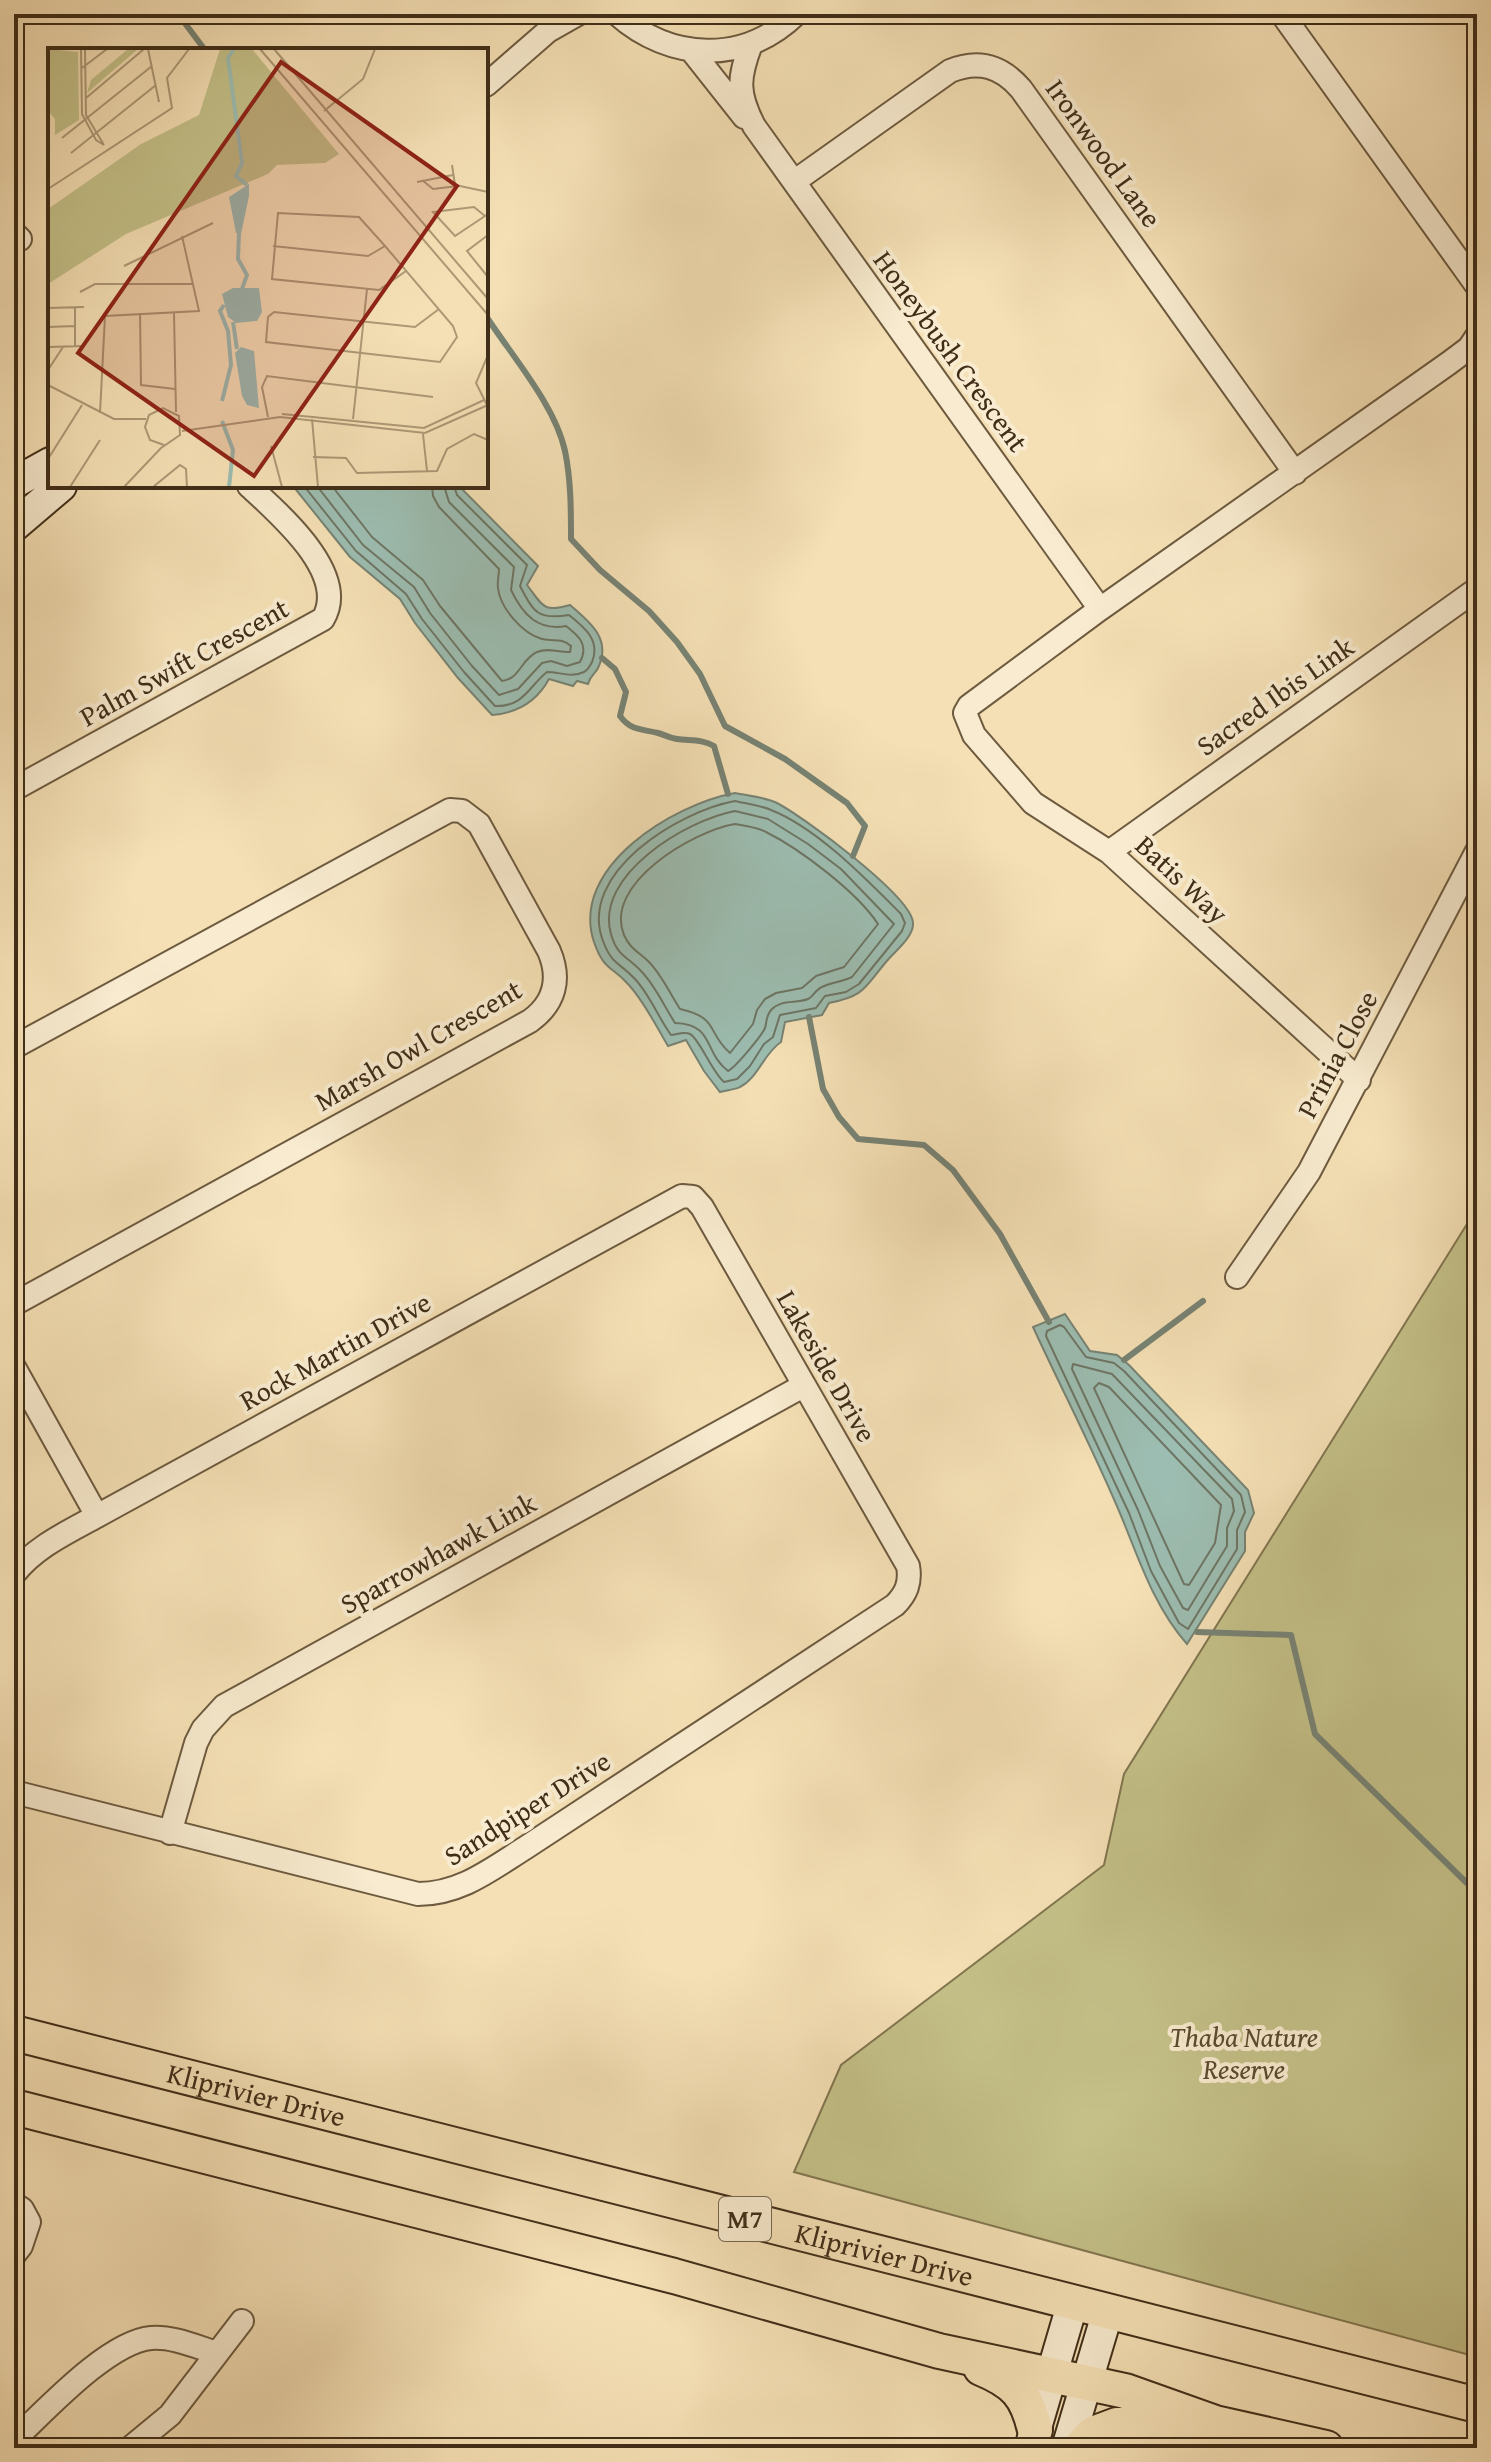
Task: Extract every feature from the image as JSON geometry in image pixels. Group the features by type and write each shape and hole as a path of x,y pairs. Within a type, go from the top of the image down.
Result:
{"main road":[{"path":"14,483 48,464"},
{"path":"14,526 59,488"},
{"name":"Kliprivier Drive","path":"14,2033 1477,2405"},
{"path":"14,2107 674,2276 939,2351 1125,2391 1215,2423 1326,2448"},
{"path":"1033,2439 1073,2302"},
{"path":"1067,2448 1108,2311"},
{"path":"939,2351 998,2375 1013,2385 1028,2403 1033,2439"},
{"path":"1080,2448 1102,2428 1117,2425 1215,2423"}],"street":[{"path":"488,83 557,14"},
{"path":"526,48 561,22 578,14"},
{"path":"617,14 634,29 662,43 691,50 721,50 751,44 783,26 796,14"},
{"path":"1282,14 1477,286"},
{"name":"Honeybush Crescent","path":"751,44 742,68 740,87 744,106 754,126"},
{"name":"Honeybush Crescent","path":"691,50 795,181 1100,609"},
{"name":"Ironwood Lane","path":"795,181 950,71 978,64 1003,72 1021,89 1295,473"},
{"path":"1100,609 1469,348 1477,336"},
{"name":"Palm Swift Crescent","path":"14,789 323,619 330,597 321,571 295,531 251,488"},
{"name":"Sacred Ibis Link","path":"1109,852 1477,589"},
{"name":"Batis Way","path":"1100,609 969,706 965,713 967,723 1033,803 1109,852 1359,1080"},
{"name":"Marsh Owl Crescent","path":"14,1047 450,810 462,811 479,824 549,951 556,970 556,984 549,1002 530,1021 14,1304"},
{"name":"Prinia Close","path":"1237,1277 1309,1172 1477,851"},
{"name":"Rock Martin Drive","path":"14,1574 31,1556 51,1542 97,1516 669,1202 682,1196 693,1197"},
{"name":"Lakeside Drive","path":"693,1197 702,1207 908,1566"},
{"path":"14,1367 97,1516"},
{"name":"Sparrowhawk Link","path":"170,1833 196,1743 203,1729 224,1706 803,1386"},
{"name":"Sandpiper Drive","path":"14,1792 418,1894 459,1888 895,1605 906,1592 908,1566"},
{"path":"14,2204 22,2209 29,2222 26,2236 14,2255"},
{"path":"130,2448 170,2415 242,2321"},
{"path":"14,2440 72,2387 124,2346 150,2338 162,2338 217,2353"}],"green space":[{"name":"Thaba Nature Reserve","path":"1477,1208 1477,2357 794,2172 841,2065 1104,1865 1124,1774"}],"water":[{"path":"295,488 461,488 538,566 527,585 541,603 549,608 570,605 597,632 602,648 598,668 588,684 577,681 573,686 549,679 539,694 526,704 510,712 492,715 458,678 400,599 350,557"},
{"path":"735,793 777,803 809,823 895,895 913,923 907,939 863,990 829,1003 822,1015 785,1022 781,1042 752,1078 738,1088 720,1092 686,1040 668,1046 634,991 605,963 594,942 590,915 597,889 612,865 632,844 684,810"},
{"path":"1065,1314 1090,1351 1117,1355 1129,1365 1248,1490 1254,1513 1245,1532 1245,1551 1187,1644 1149,1584 1101,1470 1033,1327"}],"waterway":[{"path":"178,14 204,48"},
{"path":"488,319 532,381 560,434 568,473 571,539 600,570 649,611 677,642 700,674 725,726 785,759 847,803 865,826 853,856"},
{"path":"602,658 615,669 626,692 620,716 624,721 637,729 714,746 728,794"},
{"path":"809,1017 823,1089 839,1117 858,1139 924,1145 953,1170 1000,1234 1049,1322"},
{"path":"1124,1360 1203,1301"},
{"path":"1197,1632 1291,1635 1315,1734 1477,1893"}]}
